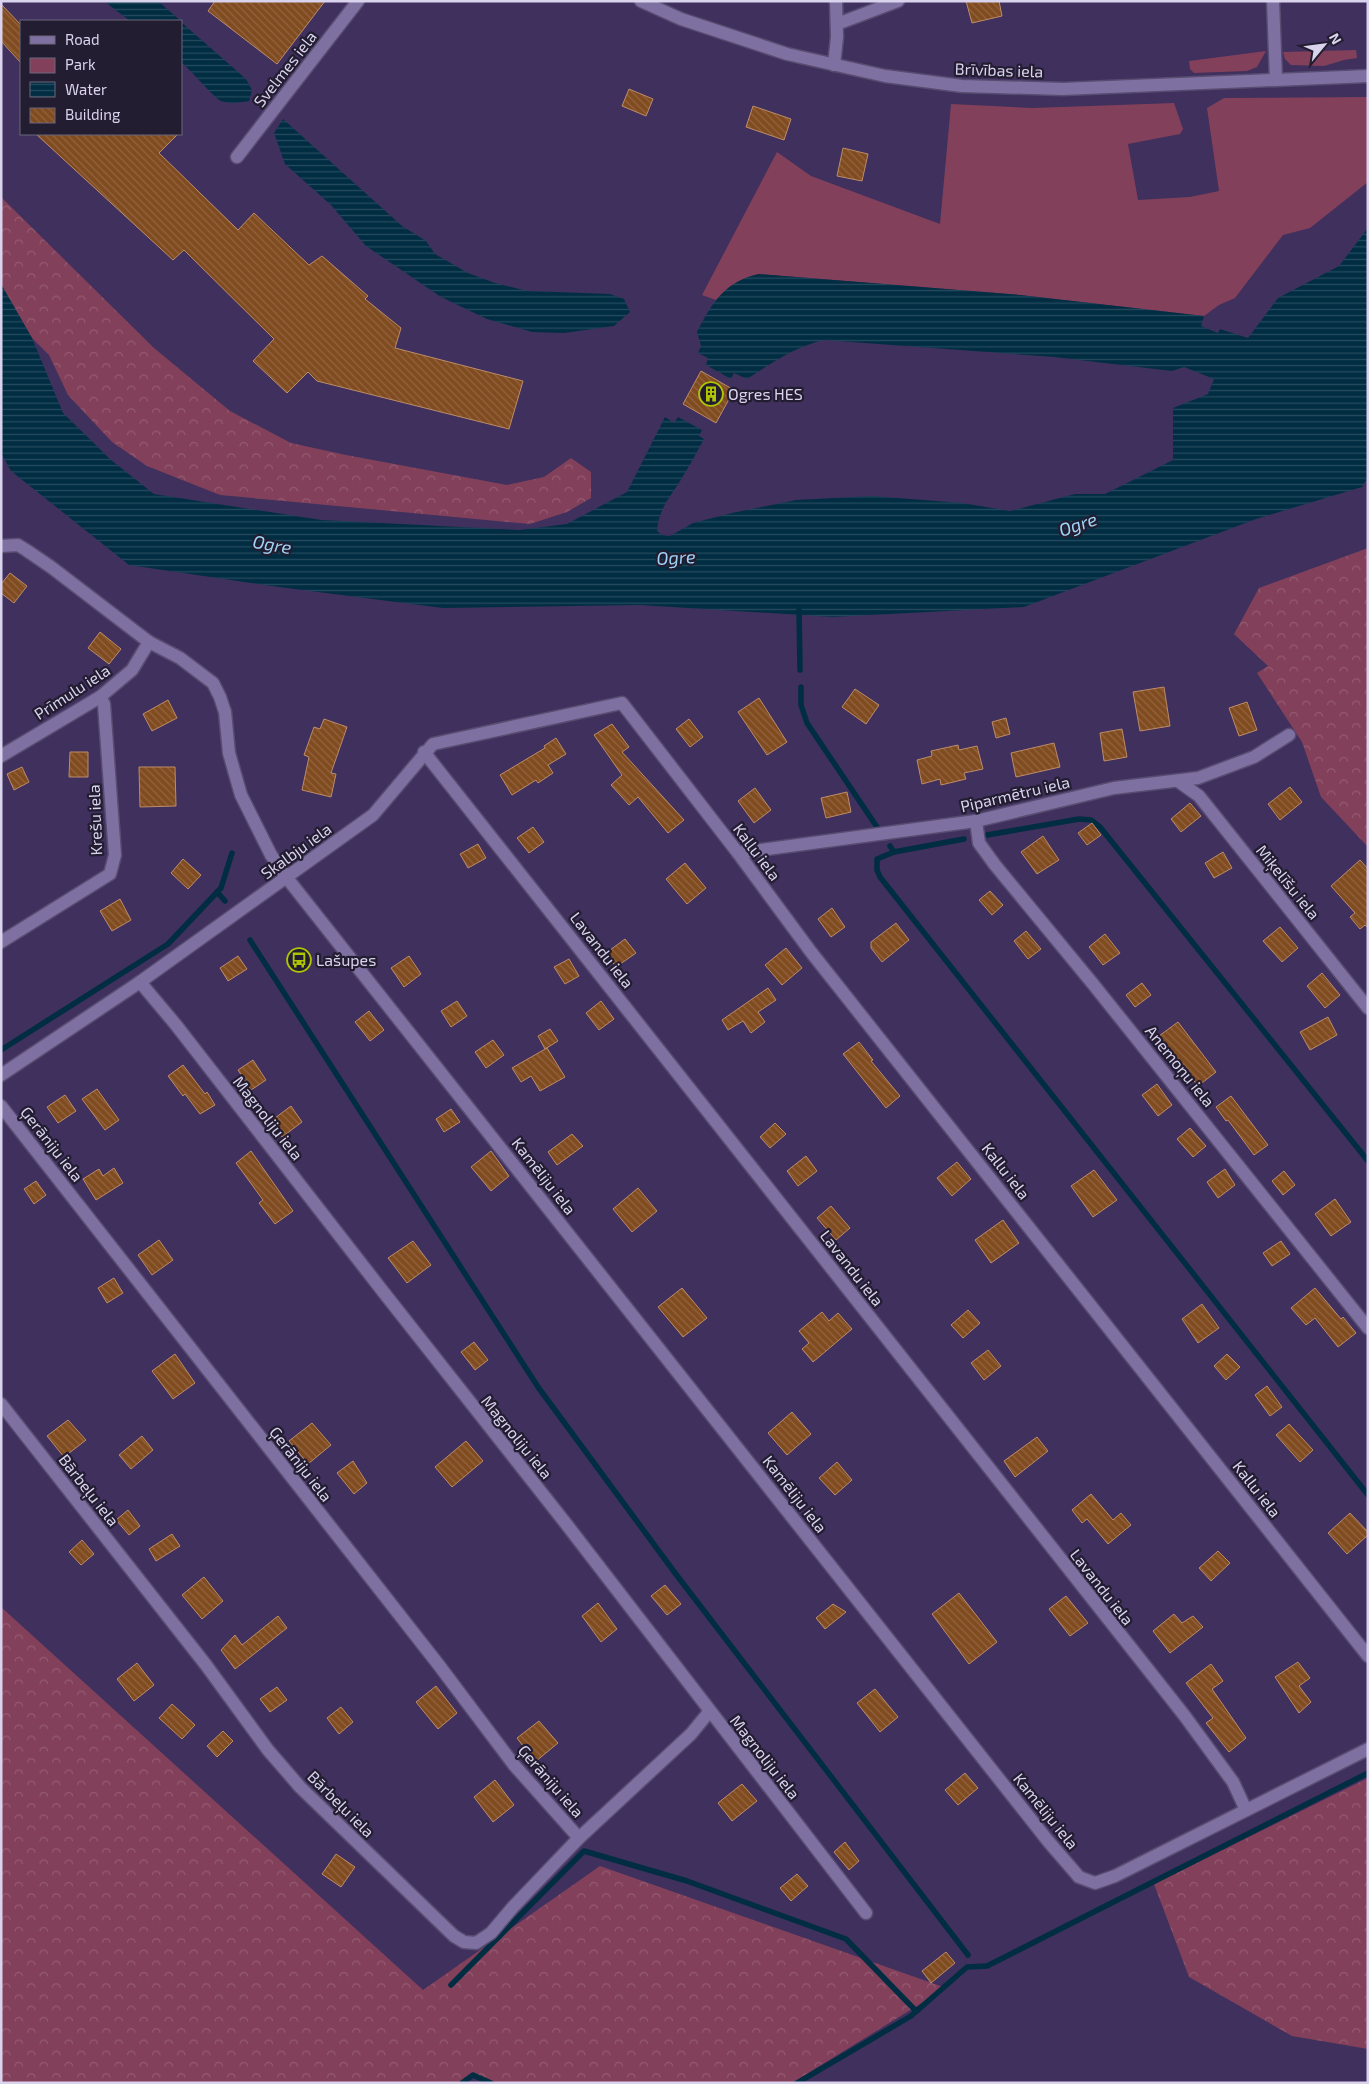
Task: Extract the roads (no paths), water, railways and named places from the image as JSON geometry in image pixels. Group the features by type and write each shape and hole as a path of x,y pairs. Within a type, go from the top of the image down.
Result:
{"street":[{"name":"Svelmes iela","path":"237,157 358,1"},
{"name":"Brīvības iela","path":"641,1 735,38 787,54 885,76 962,86 1063,89 1368,76"},
{"path":"834,65 837,24 836,1"},
{"path":"837,24 898,1"},
{"path":"1273,1 1276,80"},
{"name":"Kamēliju iela","path":"1,546 18,545 51,567 149,642 180,658 213,683 220,697 224,712 229,753 242,794 271,855 287,878 1048,1841 1079,1877 1095,1882 1114,1876 1368,1749"},
{"name":"Prīmulu iela","path":"1,756 100,697 132,670 149,642"},
{"name":"Krešu iela","path":"1,942 110,874 115,855 104,704 100,697"},
{"name":"Skalbju iela","path":"1,1075 140,982 374,815 424,752 433,744 622,703"},
{"name":"Kallu iela","path":"622,703 738,853 811,952 1368,1656"},
{"name":"Piparmētru iela","path":"738,853 976,821 1114,788 1198,778 1254,757 1289,735"},
{"name":"Lavandu iela","path":"424,752 1190,1723 1233,1782 1246,1810"},
{"name":"Miķelīšu iela","path":"1178,781 1199,796 1368,1008"},
{"name":"Anemoņu iela","path":"976,821 978,843 995,865 1368,1328"},
{"name":"Magnoliju iela","path":"140,982 176,1025 374,1282 567,1525 866,1914"},
{"name":"Ģerāniju iela","path":"1,1106 414,1634 485,1728 579,1838"},
{"name":"Bārbeļu iela","path":"1,1404 200,1657 274,1758 300,1787 454,1936 464,1942 476,1943 491,1932 579,1838 691,1734 709,1712"}],"water":[{"path":"104,1 158,1 180,20 129,20"},
{"path":"182,23 246,79 252,90 249,101 228,103 221,101 182,63"},
{"path":"283,119 402,226 426,241 435,254 468,273 495,283 528,291 610,294 624,299 630,312 614,326 564,333 532,332 487,319 441,297 366,246 331,205 285,164 274,133"},
{"name":"Ogre","path":"1368,228 1368,477 1362,487 1256,519 1024,607 833,617 640,605 443,608 129,565 11,471 1,453 1,284 32,338 63,413 111,460 154,494 321,520 519,530 567,524 627,492 665,417 674,423 678,417 702,430 699,436 704,439 663,508 657,531 662,535 670,536 693,523 796,500 872,496 962,503 1010,511 1075,494 1105,494 1173,460 1173,408 1208,394 1214,379 1184,367 1172,371 1054,357 824,340 793,351 747,379 734,373 731,379 706,365 708,358 698,353 701,346 697,332 714,303 728,288 737,282 759,274 1020,295 1204,316 1201,326 1218,333 1220,329 1248,338 1278,298 1339,266"}],"waterway":[{"path":"799,608 800,670"},
{"path":"801,687 801,705 807,723 879,830"},
{"path":"987,835 1079,819 1091,820 1100,827 1368,1161"},
{"path":"964,839 894,852 877,859 877,870 880,877 1368,1495"},
{"path":"890,846 894,852"},
{"path":"1,1050 168,944 221,888 232,853"},
{"path":"217,892 225,901"},
{"path":"250,940 538,1387 675,1573 968,1955"},
{"path":"797,2083 911,2016 967,1967 987,1966 1368,1773"},
{"path":"451,1985 584,1851 687,1881 846,1939 915,2010 918,2010"},
{"path":"462,2083 473,2075 491,2083"}],"place":[{"name":"Ogres HES","path":"711,394"},
{"name":"Lašupes","path":"299,960"}]}
